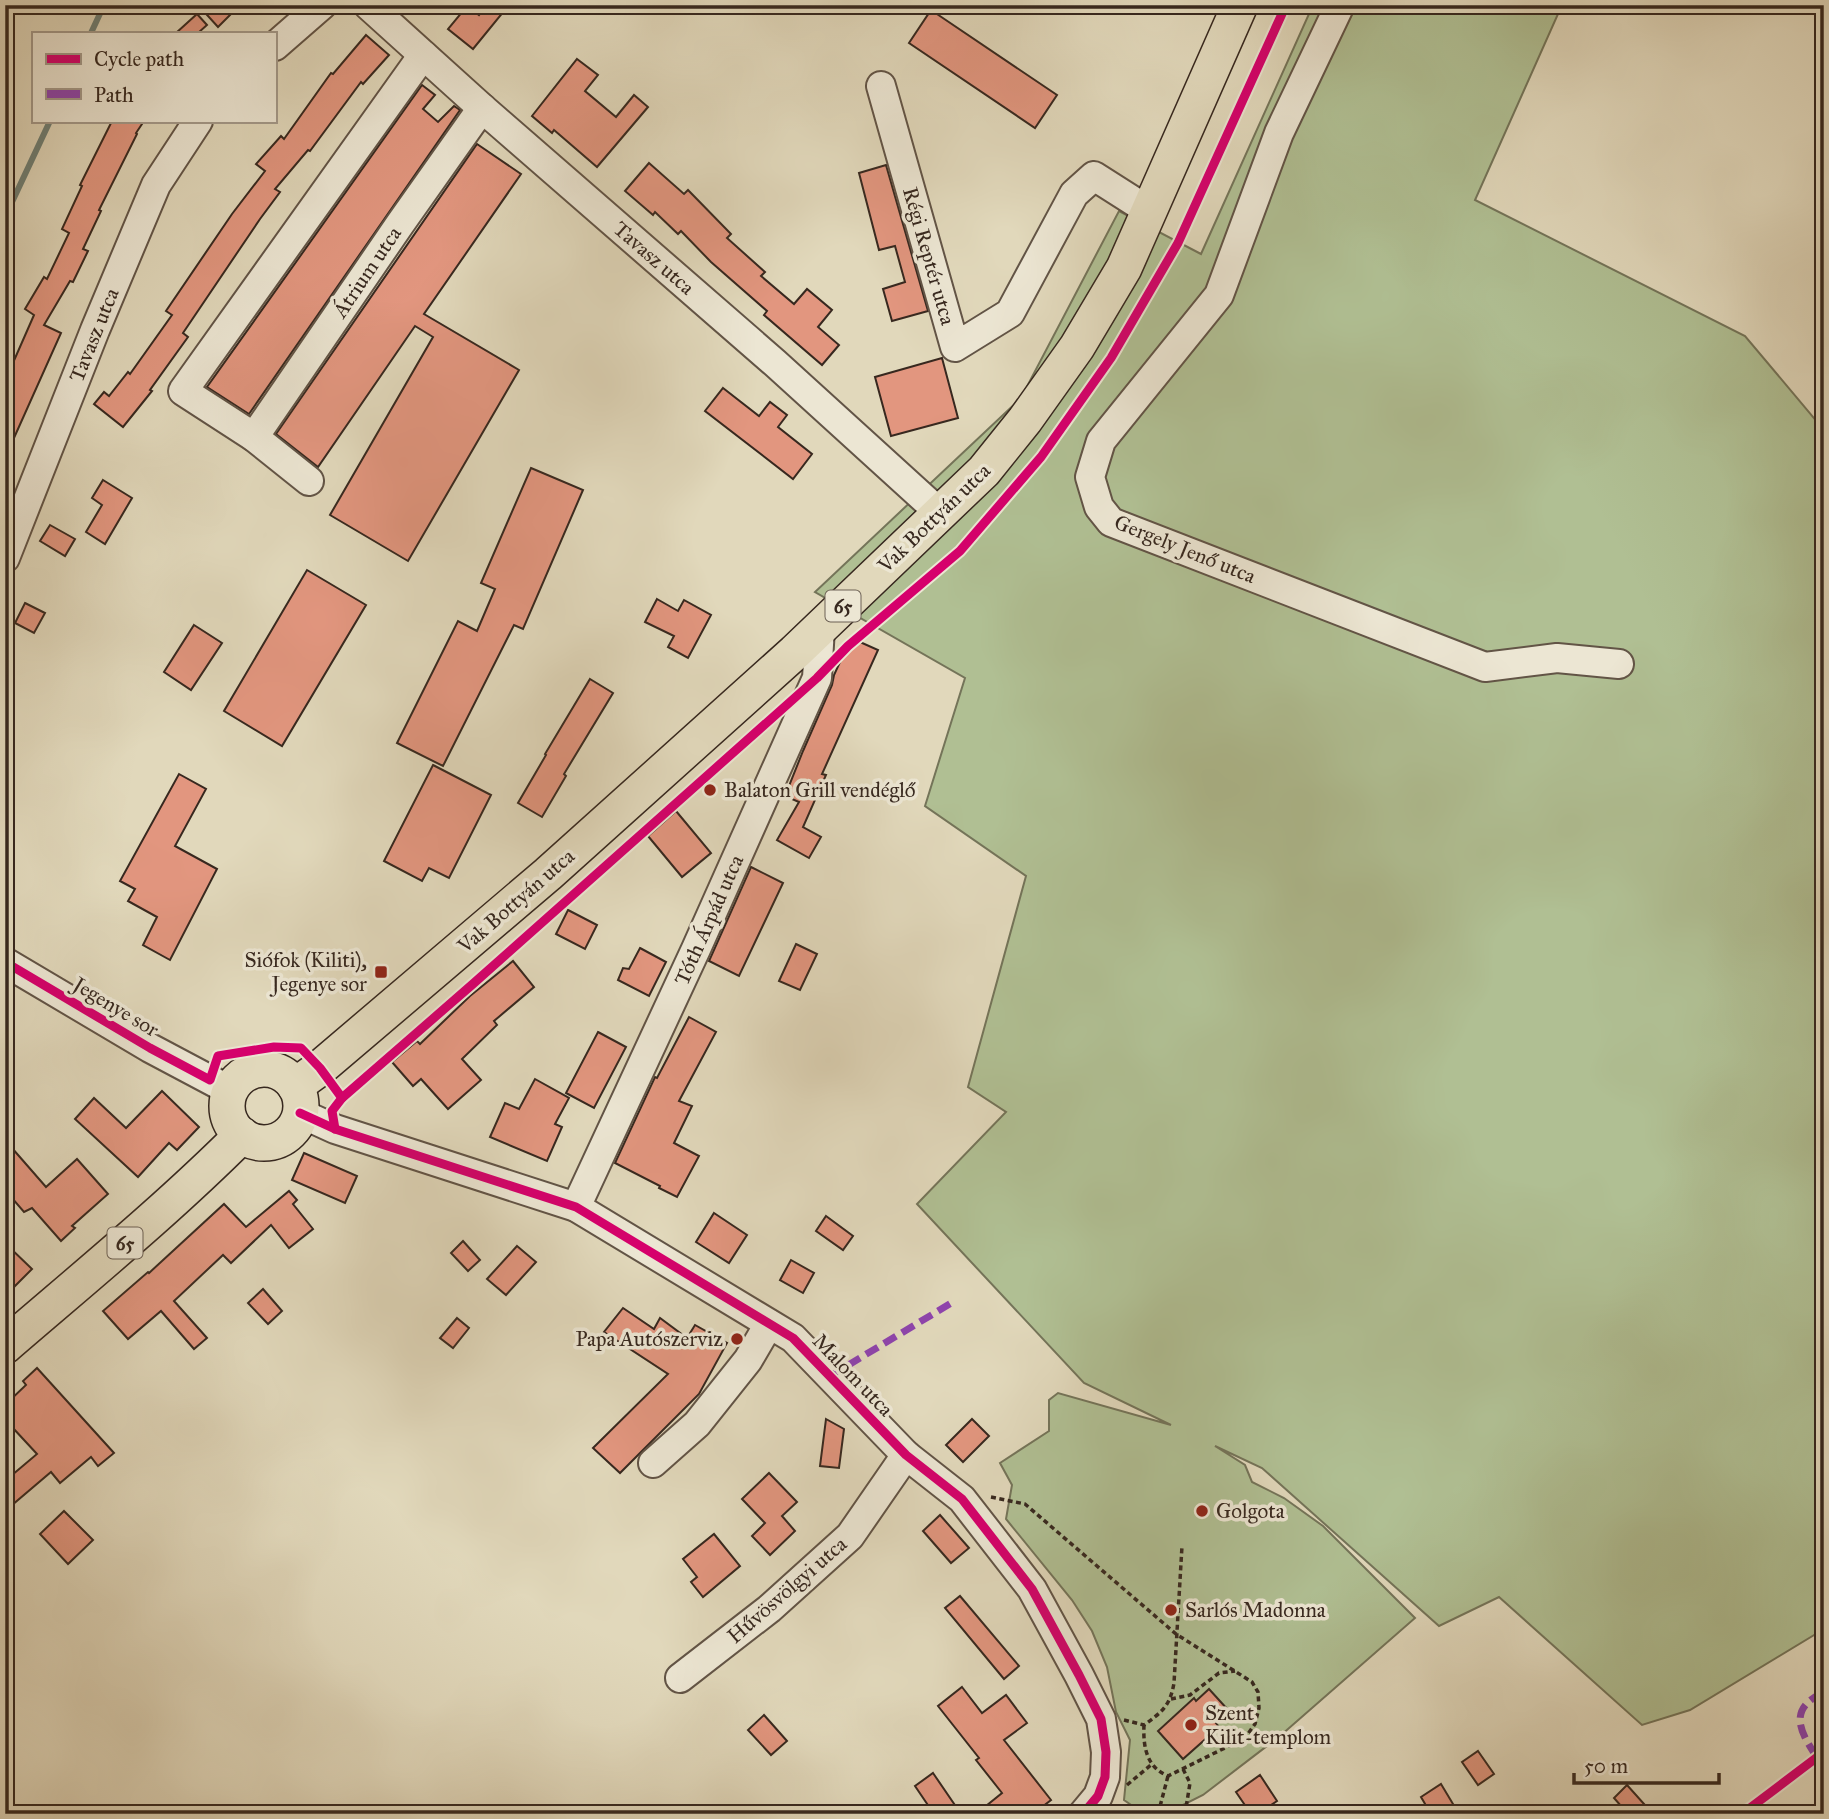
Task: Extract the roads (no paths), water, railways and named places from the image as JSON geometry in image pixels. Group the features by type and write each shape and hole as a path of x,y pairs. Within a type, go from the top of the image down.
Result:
{"main road":[{"name":"Vak Bottyán utca","path":"298,1099 320,1068 548,874 820,628 984,471 1025,421 1077,347 1124,268 1240,5"},
{"path":"242,1135 229,1115 228,1102 237,1081 246,1074 256,1070 278,1071 288,1077 298,1099"},
{"name":"65","path":"5,1346 133,1236 242,1135 251,1140 272,1142 291,1132 297,1123 298,1099"}],"street":[{"path":"276,45 322,5"},
{"name":"Tavasz utca","path":"368,5 775,363 940,513"},
{"name":"Gergely Jenő utca","path":"1340,5 1279,133 1219,295 1101,441 1090,477 1098,507 1111,522 1485,667 1557,658 1619,664"},
{"path":"309,481 254,437 183,391 423,55"},
{"name":"Régi Reptér utca","path":"881,86 955,347 1010,313 1074,194 1094,176 1149,211"},
{"name":"Átrium utca","path":"254,437 482,108"},
{"name":"Tavasz utca","path":"5,558 95,330 156,185 197,122"},
{"name":"Tóth Árpád utca","path":"576,1207 696,949 817,678 820,628"},
{"name":"Jegenye sor","path":"5,962 150,1048 231,1091"},
{"name":"Malom utca","path":"298,1099 335,1129 576,1207 793,1338 906,1455 962,1499 1032,1589 1101,1719 1106,1752 1105,1777 1098,1796 1083,1814"},
{"path":"653,1463 697,1424 748,1360 769,1324"},
{"name":"Hűvösvölgyi utca","path":"680,1678 769,1609 850,1536 906,1455"}],"waterway":[{"path":"91,32 104,5"},
{"path":"5,217 50,122"}],"place":[{"name":"Balaton Grill vendéglő","path":"710,790"},
{"name":"Siófok (Kiliti), Jegenye sor","path":"381,972"},
{"name":"Papa Autószerviz","path":"737,1339"},
{"name":"Golgota","path":"1202,1511"},
{"name":"Sarlós Madonna","path":"1171,1610"},
{"name":"Szent Kilit-templom","path":"1191,1725"}]}
